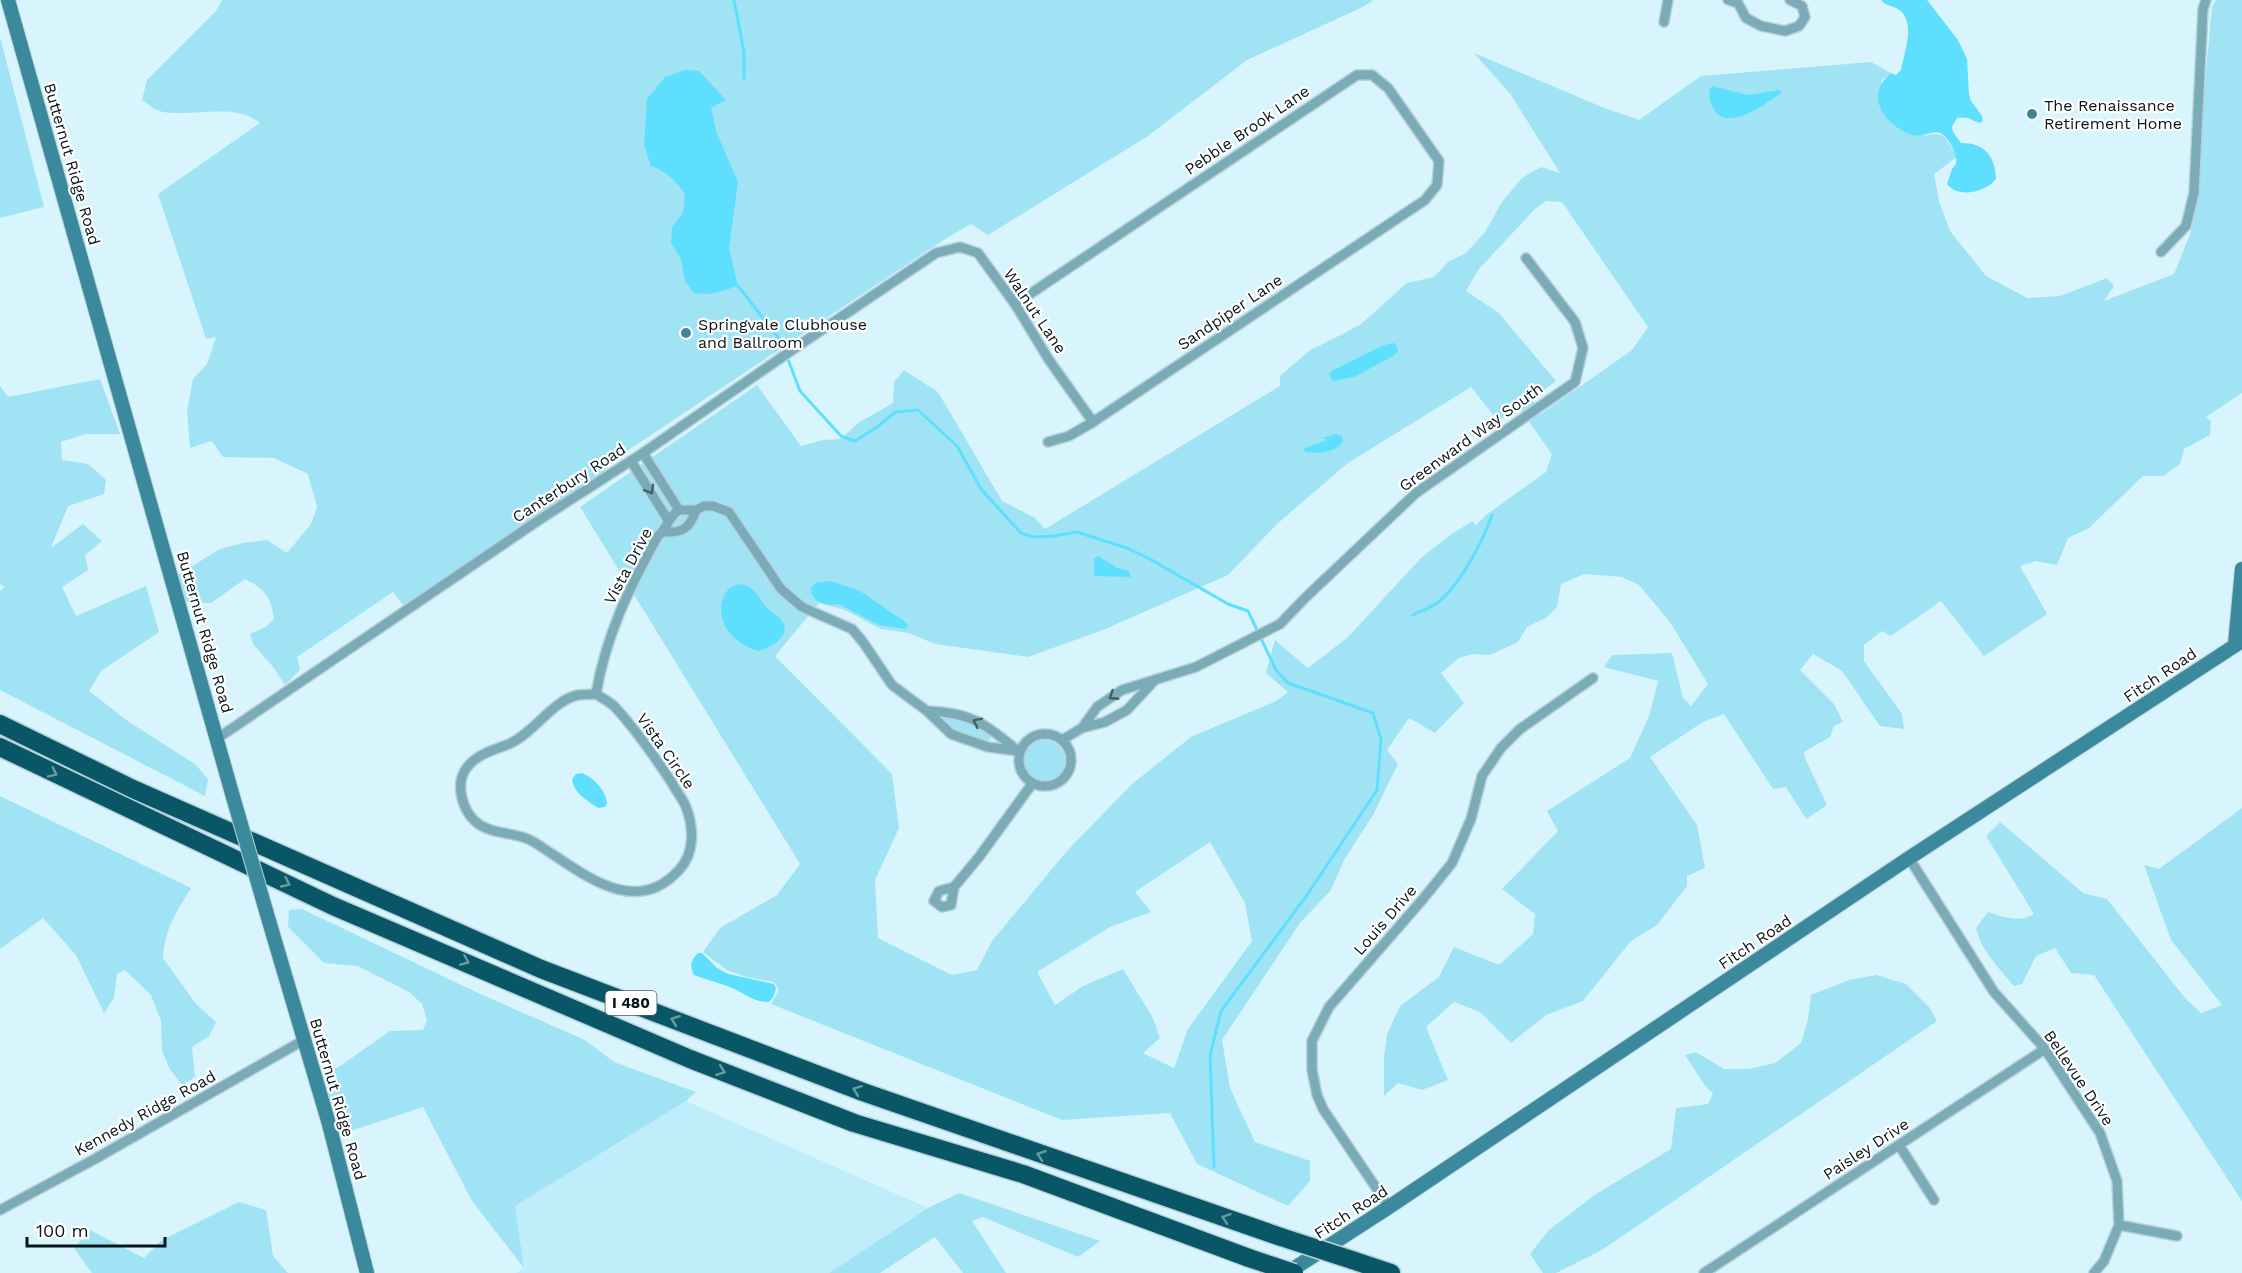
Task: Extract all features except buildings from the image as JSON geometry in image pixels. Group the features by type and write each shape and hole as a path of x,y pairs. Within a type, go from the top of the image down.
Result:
{"highway":[{"name":"I 480","path":"0,724 133,789 542,969 863,1092 1391,1273"},
{"name":"I 480","path":"0,747 333,906 690,1059 854,1122 1023,1174 1294,1273"}],"street":[{"name":"Butternut Ridge Road","path":"8,0 233,797 329,1124 367,1273"},
{"path":"1664,22 1668,0"},
{"path":"1735,1 1746,18 1761,26 1785,31 1799,26 1805,18 1802,6 1790,0"},
{"path":"2161,252 2186,226 2194,193 2203,9 2206,0"},
{"name":"Pebble Brook Lane","path":"1015,304 1357,75 1372,75 1388,88 1439,161 1437,185 1425,200"},
{"name":"Sandpiper Lane","path":"1048,442 1069,436 1093,422 1425,200"},
{"name":"Walnut Lane","path":"936,253 960,247 978,253 1015,304 1049,360 1093,422"},
{"name":"Canterbury Road","path":"218,738 936,253"},
{"name":"Greenward Way South","path":"1082,728 1097,707 1122,690 1196,667 1280,624 1416,493 1575,382 1583,348 1575,322 1527,258"},
{"path":"643,453 679,510"},
{"name":"Vista Drive","path":"596,694 602,662 612,630 645,560 658,536 664,532 668,520 631,461"},
{"path":"668,520 679,510 696,510 713,506 729,512 781,589 802,607 852,629 892,685 927,711 951,734 988,747 1019,752"},
{"path":"664,532 678,533 685,530 693,521 696,510"},
{"path":"2238,643 2242,569"},
{"name":"Fitch Road","path":"1287,1273 1909,858 2238,643"},
{"name":"Louis Drive","path":"1389,1207 1323,1109 1317,1095 1312,1070 1312,1041 1329,1007 1423,900 1452,862 1471,819 1482,776 1501,748 1520,729 1593,678"},
{"name":"Greenward Way South","path":"1062,740 1082,728 1105,722 1127,710 1155,679"},
{"name":"Vista Circle","path":"596,694 613,705 659,764 685,805 693,830 690,851 684,865 675,875 657,887 634,893 614,890 528,839 480,825 466,811 461,798 462,782 468,766 486,752 509,744 527,734 558,704 577,695 596,694"},
{"path":"927,711 951,712 974,719 995,731 1019,752"},
{"path":"1046,734 1062,740 1071,755 1069,772 1057,784 1040,787 1024,778 1018,760 1019,752 1030,738 1046,734"},
{"path":"954,887 986,848 1032,784"},
{"name":"Bellevue Drive","path":"1909,858 1994,992 2045,1049 2100,1133 2117,1181 2119,1225 2104,1261 2094,1273"},
{"name":"Kennedy Ridge Road","path":"0,1210 304,1040"},
{"name":"Paisley Drive","path":"1704,1273 2045,1049"},
{"path":"1899,1145 1934,1200"},
{"path":"2119,1225 2177,1236"}],"shaded area":[{"path":"222,0 1373,0 1365,6 1247,60 1148,136 988,235 971,224 945,239 609,463 606,470 404,606 393,592 297,657 300,670 285,685 253,644 250,634 266,627 274,619 269,599 258,586 245,579 211,603 183,602 176,576 220,549 243,543 267,540 287,553 311,524 317,507 308,474 274,458 223,457 212,441 190,448 187,411 193,379 207,364 216,337 206,339 158,194 260,123 239,113 163,112 142,100 147,80 216,11"},
{"path":"1881,0 1927,0 1958,40 1967,59 1971,101 1983,121 1980,123 1967,118 1957,118 1952,127 1961,143 1982,148 1991,158 1996,179 1986,187 1972,192 1952,189 1947,184 1956,164 1956,156 1947,138 1937,132 1916,136 1903,131 1886,117 1881,109 1878,100 1879,91 1891,73 1896,75 1901,70 1908,29 1904,14"},
{"path":"2216,0 2242,0 2242,393 2206,417 2211,421 2210,435 2184,449 2180,464 2163,476 2143,476 2089,528 2068,538 2057,565 2036,561 2020,566 2047,614 1984,656 1941,601 1891,636 1882,631 1864,645 1864,661 1902,714 1904,729 1880,726 1842,671 1813,654 1800,670 1834,704 1843,722 1834,726 1830,737 1804,752 1827,805 1806,819 1786,787 1773,789 1724,714 1703,722 1650,757 1697,825 1705,868 1687,876 1687,886 1657,925 1631,941 1583,1001 1546,1015 1511,1043 1480,1012 1454,1002 1426,1027 1448,1080 1422,1090 1398,1083 1384,1096 1384,1057 1387,1034 1400,1006 1439,977 1454,947 1499,965 1533,934 1535,914 1502,889 1558,831 1547,811 1630,758 1649,716 1658,681 1604,667 1612,655 1672,653 1683,698 1691,706 1708,684 1670,622 1639,585 1622,577 1584,574 1561,584 1557,607 1547,617 1527,627 1518,642 1490,655 1472,654 1459,658 1441,673 1464,703 1435,733 1409,718 1387,750 1398,764 1373,815 1344,860 1331,890 1300,923 1222,1040 1230,1088 1255,1142 1310,1161 1310,1181 1288,1206 1197,1164 1170,1113 1062,1120 771,1004 779,990 774,982 746,977 727,970 703,952 720,928 777,895 800,864 580,507 757,385 801,446 823,440 841,439 858,423 893,403 894,382 904,370 938,392 1002,501 1035,518 1045,529 1280,386 1280,376 1309,351 1360,325 1407,283 1434,277 1448,262 1466,253 1485,232 1502,202 1522,178 1541,167 1560,173 1511,95 1474,53 1602,107 1639,120 1701,76 1871,62 1891,73 1881,81 1925,136 1937,134 1942,136 1957,157 1934,174 1939,201 1950,231 1986,276 2027,298 2060,296 2107,278 2114,286 2104,301 2174,274 2191,232 2212,7","holes":["1546,201 1562,202 1648,327 1632,350 1541,414 1532,399 1556,381 1499,313 1466,291 1479,269 1535,209","1471,387 1498,421 1518,407 1552,454 1546,472 1486,515 1475,526 1473,521 1450,535 1421,558 1348,637 1308,668 1275,640 1266,673 1288,692 1276,701 1191,737 1132,784 1066,852 992,941 977,970 952,975 878,938 875,880 899,828 892,774 775,656 819,603 845,610 881,629 909,633 935,644 1028,657 1103,630 1228,575 1277,524 1348,463","1210,842 1245,903 1252,941 1188,1029 1174,1068 1143,1053 1160,1038 1153,1018 1123,969 1083,986 1055,1005 1037,972 1110,927 1151,912 1135,892"]},
{"path":"0,37 44,207 0,218"},
{"path":"685,70 699,71 726,100 711,108 716,131 738,182 729,248 738,286 712,293 694,293 685,281 681,259 671,243 672,227 683,213 685,194 670,177 651,166 644,145 647,99 665,77"},
{"path":"1712,86 1748,95 1779,90 1781,93 1744,115 1734,118 1724,117 1716,113 1711,103 1709,94"},
{"path":"1395,343 1398,351 1393,356 1354,377 1332,381 1329,374 1333,370 1384,345"},
{"path":"100,379 120,434 85,434 61,442 62,460 88,464 106,480 104,494 68,506 51,548 83,524 102,541 85,555 88,570 62,587 76,616 146,586 159,632 101,671 89,691 129,722 195,764 208,779 205,796 0,690 0,591 5,587 0,584 0,386 8,397"},
{"path":"1335,434 1342,436 1343,441 1336,448 1321,453 1305,452 1305,448 1327,440 1323,438"},
{"path":"1098,556 1117,568 1129,571 1131,577 1094,576 1094,559"},
{"path":"831,581 860,591 904,621 908,625 906,629 879,625 839,604 820,602 814,597 811,588 816,583"},
{"path":"738,584 752,589 766,607 778,616 785,628 778,641 763,650 758,651 738,641 727,630 724,623 722,600 730,588"},
{"path":"941,715 963,719 991,732 991,739 984,743 960,733 943,722 939,717"},
{"path":"1044,740 1059,746 1065,761 1059,776 1044,782 1029,776 1023,761 1029,746"},
{"path":"582,773 595,781 602,789 607,804 605,807 598,808 575,789 572,779 576,774"},
{"path":"0,796 191,888 169,929 163,958 196,1004 216,1022 209,1036 192,1047 195,1077 182,1085 169,1068 162,1050 161,1021 151,995 125,970 117,974 114,998 104,1013 76,955 43,918 0,949"},
{"path":"2242,808 2242,1201 2094,975 2071,973 2055,948 2036,956 2022,984 2014,986 1986,952 1976,928 1988,912 2017,919 2034,914 1986,836 2000,822 2083,893 2107,899 2185,998 2201,1013 2222,1005 2171,940 2144,865 2159,869"},
{"path":"302,909 478,993 585,1040 614,1062 696,1092 686,1101 515,1206 524,1268 472,1201 423,1107 338,1135 322,1074 340,1066 390,1031 423,1030 427,1020 422,1004 409,992 358,966 324,963 288,927 289,910"},
{"path":"698,953 702,953 717,968 728,974 774,984 776,988 774,996 769,1002 758,1001 732,988 694,975 692,963"},
{"path":"1876,975 1906,984 1930,1008 1937,1021 1602,1250 1556,1273 1543,1273 1530,1254 1549,1230 1596,1194 1671,1149 1676,1108 1708,1104 1713,1093 1706,1087 1685,1055 1696,1052 1724,1069 1749,1069 1775,1063 1801,1043 1808,1019 1811,995 1849,980"},
{"path":"686,1101 928,1208 829,1273 516,1273 524,1268 515,1206"},
{"path":"959,1193 1100,1241 1078,1257 983,1217 972,1221 1006,1273 963,1273 935,1237 880,1273 829,1273 928,1208"},
{"path":"239,1202 266,1210 273,1256 288,1273 92,1273 74,1248 90,1230 144,1258 162,1240"}],"waterway":[{"path":"734,0 744,52 744,79"},
{"path":"738,286 781,341 800,391 841,436 855,441 895,412 918,410 957,446 981,489 1021,533 1033,537 1077,532 1127,548 1150,559 1228,604 1248,611 1276,670 1288,683 1373,713 1381,739 1377,790 1307,895 1221,1011 1210,1056 1214,1167"},
{"path":"1413,615 1443,598 1461,577 1483,538 1492,515"}],"place":[{"name":"The Renaissance Retirement Home","path":"2032,114"},
{"name":"Springvale Clubhouse and Ballroom","path":"686,333"}]}
